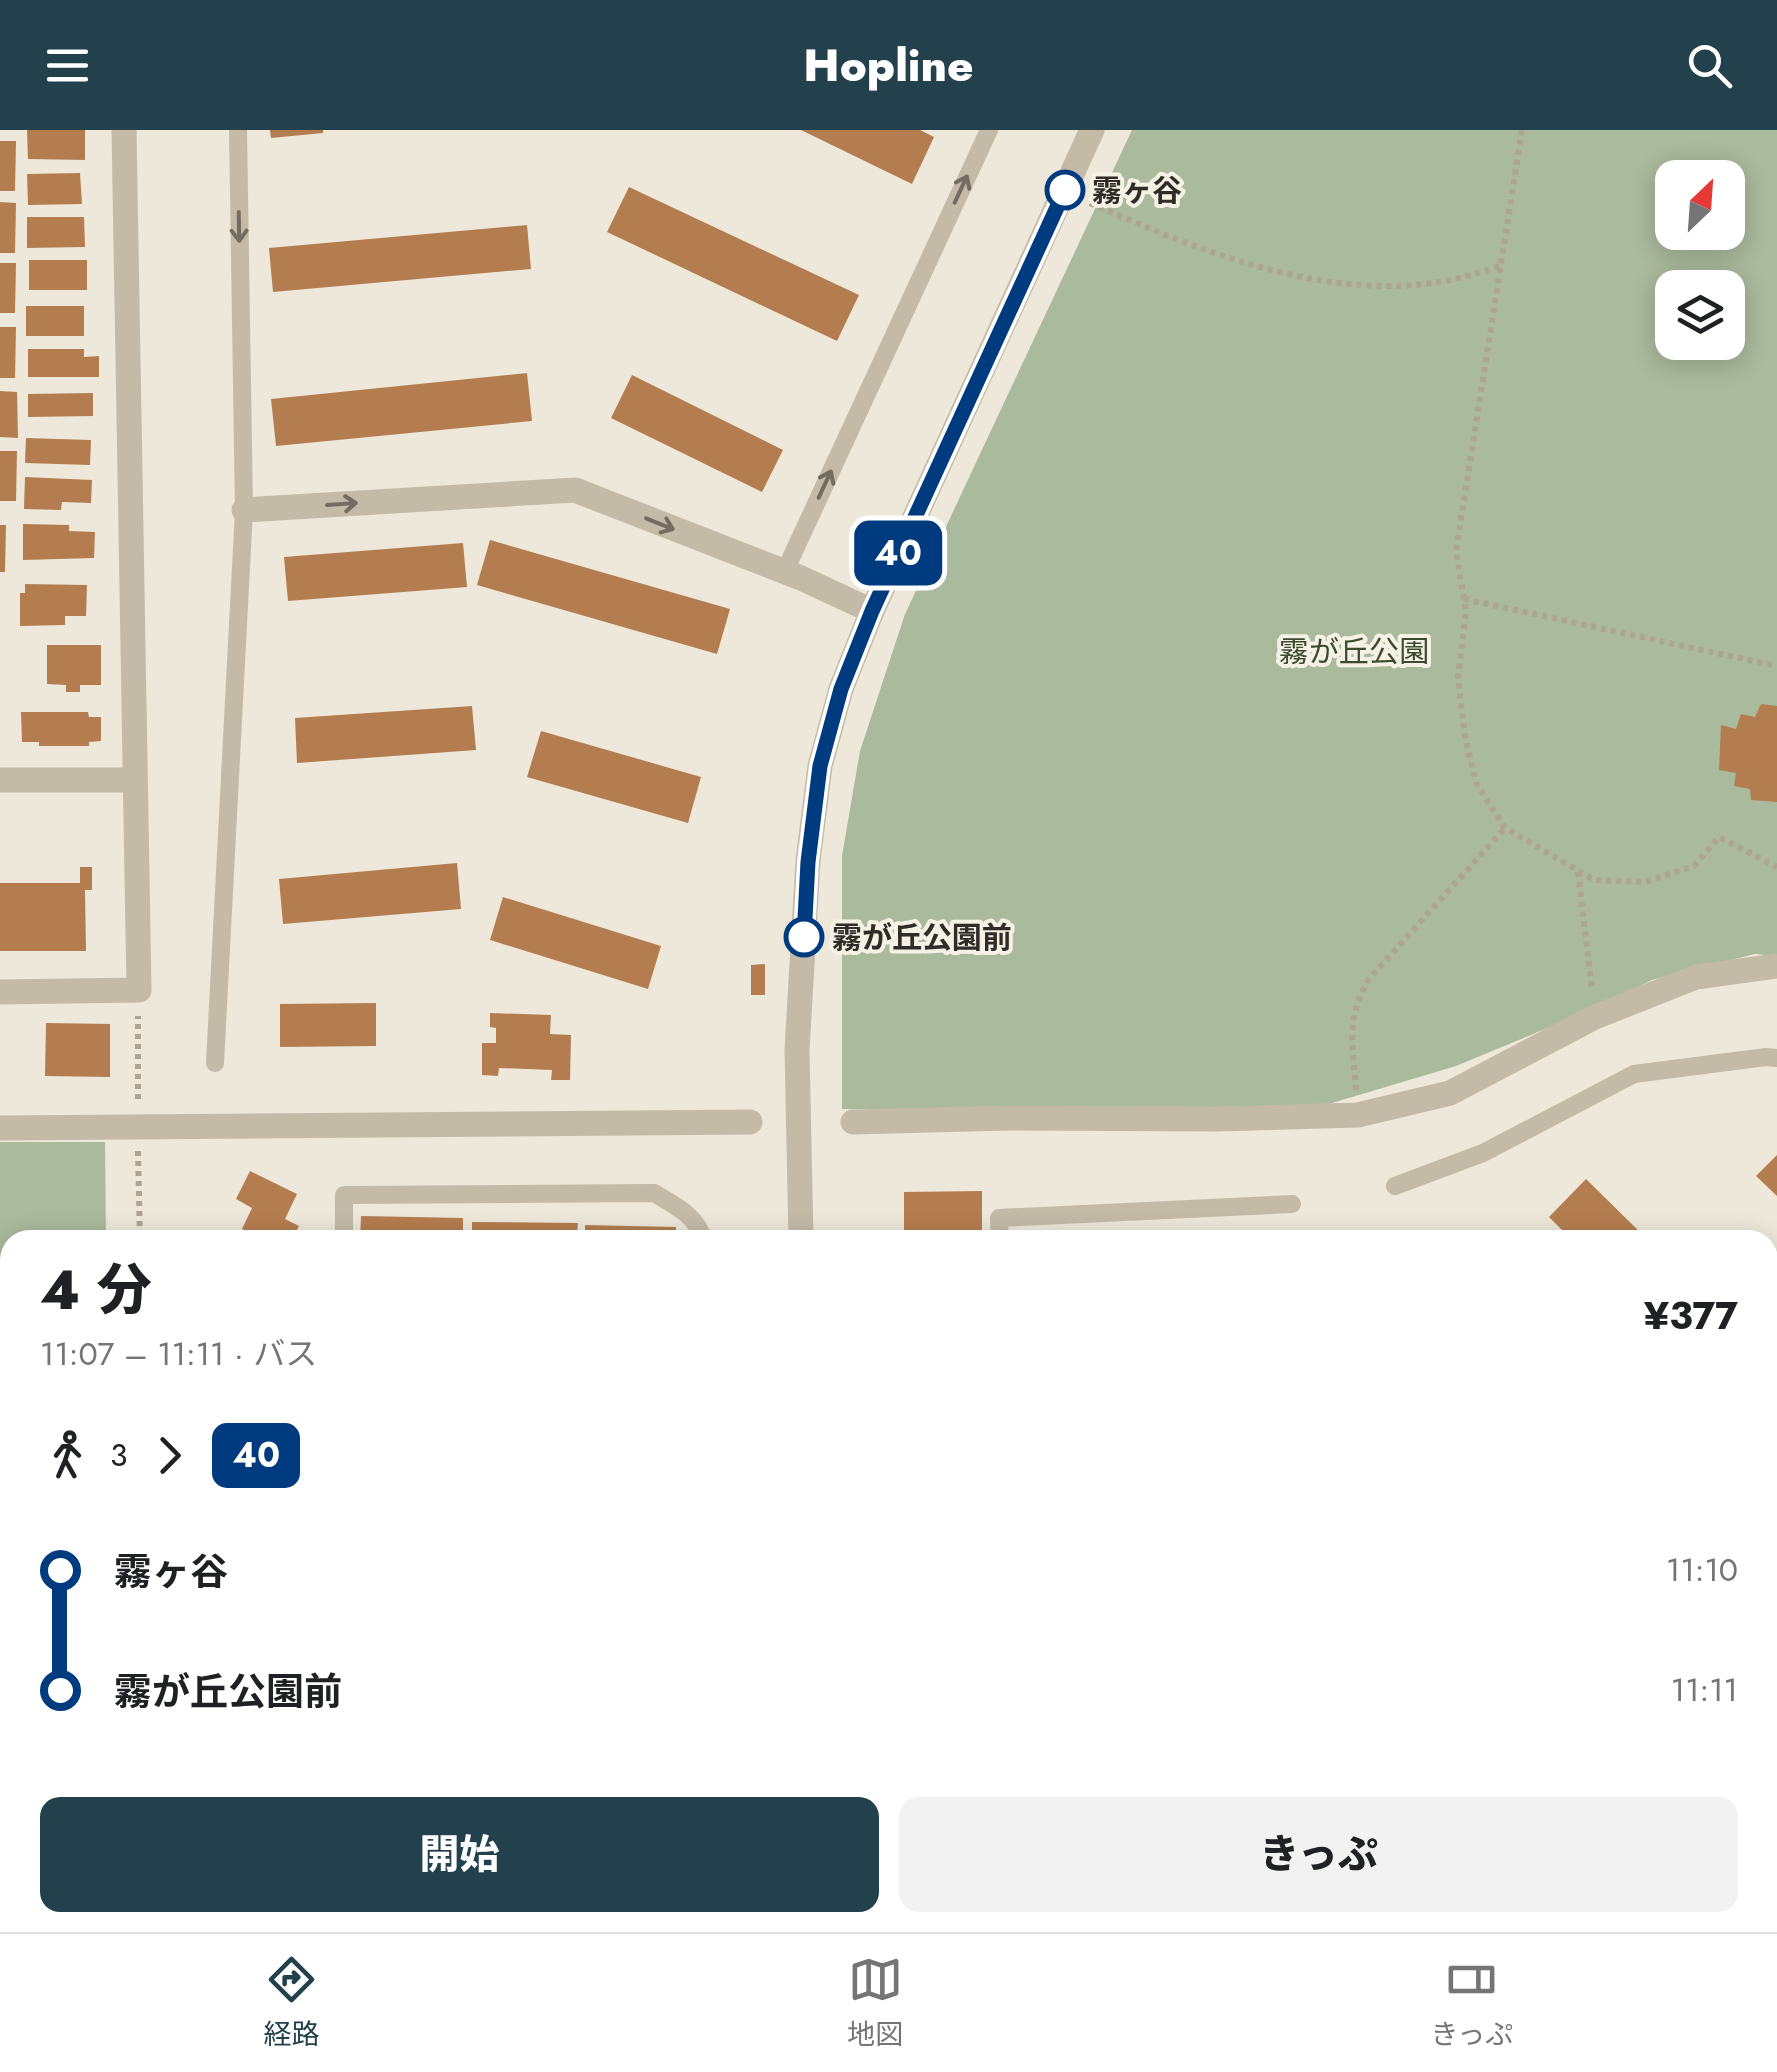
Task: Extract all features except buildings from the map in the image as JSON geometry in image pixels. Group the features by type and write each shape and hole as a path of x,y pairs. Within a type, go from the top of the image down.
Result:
{"street":[{"path":"0,992 138,990 124,130"},
{"path":"800,1230 797,1050 808,862 820,766 841,689 872,611 1092,130"},
{"path":"244,510 574,490 872,611"},
{"path":"0,780 133,780"},
{"path":"853,1122 1358,1115 1450,1093 1595,1018 1696,977 1777,966"},
{"path":"0,1128 750,1122"}],"lane":[{"path":"215,1063 244,510 238,130"},
{"path":"784,573 989,130"},
{"path":"1394,1186 1483,1153 1634,1074 1766,1056 1777,1058"},
{"path":"344,1230 344,1194 654,1194 685,1212 700,1230"},
{"path":"1000,1230 999,1218 1292,1204"}],"path":[{"path":"1522,130 1456,551 1466,612 1458,678 1476,783 1505,828 1594,880 1646,882 1694,866 1720,837 1777,867"},
{"path":"1090,203 1156,232 1322,281 1376,288 1433,284 1501,265"},
{"path":"1464,599 1777,666"},
{"path":"1358,1115 1351,1020 1356,1000 1369,979 1505,828"},
{"path":"1578,871 1595,1018"}],"green space":[{"name":"霧が丘公園","path":"1132,130 1777,130 1777,956 1755,954 1652,980 1456,1066 1312,1109 842,1109 842,856 860,751 905,614"},
{"path":"0,1142 105,1142 106,1230 0,1230"}],"bus line":[{"name":"40","path":"804,937 808,862 820,766 841,689 872,611 1065,190"}],"place":[{"name":"霧ヶ谷","path":"1065,190"},
{"name":"霧が丘公園前","path":"804,937"}]}
